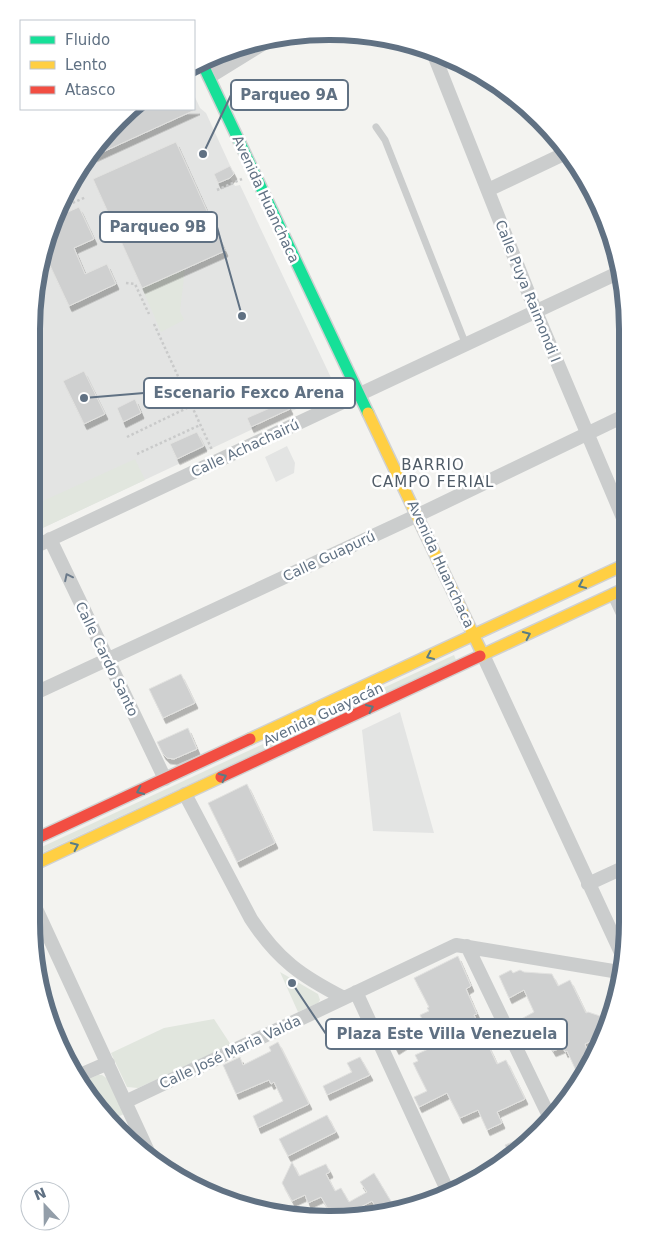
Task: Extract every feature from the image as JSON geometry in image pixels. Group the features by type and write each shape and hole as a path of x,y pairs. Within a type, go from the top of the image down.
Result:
{"main road":[{"name":"Avenida Huanchaca","path":"206,71 483,655"},
{"name":"Avenida Guayacán","path":"40,837 619,567"},
{"name":"Avenida Guayacán","path":"40,862 619,591"}],"street":[{"path":"206,71 243,53"},
{"name":"Calle Puya Raimondi I","path":"436,60 536,312 619,508"},
{"path":"488,190 561,155"},
{"name":"Calle Achachairú","path":"40,544 613,275"},
{"name":"Calle Guapurú","path":"40,692 619,418"},
{"name":"Calle Cardo Santo","path":"50,539 165,779"},
{"name":"Avenida Huanchaca","path":"483,655 618,947"},
{"path":"185,794 251,919 263,937 278,955 314,983 350,995 445,1187"},
{"path":"588,884 619,870"},
{"path":"40,917 145,1144"},
{"name":"Calle José Maria Valda","path":"126,1102 456,945 614,971"},
{"path":"467,946 547,1112"},
{"path":"84,1074 108,1063"}],"lane":[{"path":"376,127 385,140 466,345"}],"path":[{"path":"217,190 233,183"},
{"path":"68,205 86,197"},
{"path":"126,283 136,284 149,314"},
{"path":"154,324 217,461"},
{"path":"127,436 191,406"},
{"path":"136,454 200,425"}],"shaded area":[{"path":"195,97 200,108 206,113 234,174 230,178 235,186 240,185 334,384 333,390 329,394 292,411 288,406 256,420 258,424 255,428 40,529 40,330 42,292 50,255 55,236 70,201 89,169 112,139 141,110 195,110"},
{"path":"185,269 180,311 184,320 161,332 142,288"},
{"path":"287,446 295,463 294,473 276,482 265,457"},
{"path":"135,459 145,480 40,529 40,502"},
{"path":"454,655 456,660 40,854 40,848"},
{"path":"400,712 434,833 373,831 362,730"},
{"path":"280,972 318,994 320,1000 318,1003 298,1012"},
{"path":"214,1019 231,1045 138,1088 127,1087 111,1053 164,1028"},
{"path":"98,1075 108,1079 124,1114 117,1117 87,1080"}],"building":[{"path":"141,110 195,110 100,153"},
{"path":"176,142 225,251 142,288 93,179"},
{"path":"230,166 234,174 230,178 218,183 214,174"},
{"path":"79,207 94,239 74,248 85,274 107,264 116,284 69,306 48,262 55,236 64,214"},
{"path":"84,371 105,414 84,424 63,381"},
{"path":"135,399 141,413 123,422 117,408"},
{"path":"286,401 290,409 251,427 247,418"},
{"path":"197,432 204,446 177,459 170,444"},
{"path":"181,674 195,703 163,718 149,689"},
{"path":"188,728 197,749 174,759 167,758 157,742"},
{"path":"247,784 275,843 237,862 208,803"},
{"path":"458,956 471,986 466,989 477,1014 474,1015 497,1064 506,1060 525,1099 497,1112 502,1123 487,1130 478,1110 460,1118 447,1093 419,1107 414,1097 427,1091 413,1063 418,1061 415,1055 435,1046 420,1015 429,1011 427,1008 429,1007 414,978"},
{"path":"511,970 513,973 520,970 552,974 558,986 570,980 586,1013 603,1017 593,1040 585,1044 588,1052 583,1055 584,1058 577,1072 567,1051 565,1052 563,1047 553,1051 541,1031 528,1037 524,1028 518,1031 514,1023 534,1012 524,990 509,998 499,976"},
{"path":"405,1031 410,1040 396,1049 391,1039"},
{"path":"278,1042 309,1104 258,1128 253,1116 283,1101 274,1082 271,1084 269,1080 236,1094 223,1065 240,1057 243,1065 271,1051 269,1047"},
{"path":"360,1057 370,1075 327,1095 323,1086 352,1072 347,1063"},
{"path":"327,1115 336,1132 288,1156 279,1139"},
{"path":"520,1139 507,1150 505,1145"},
{"path":"292,1162 299,1176 326,1164 330,1172 326,1174 335,1191 341,1188 349,1202 367,1192 360,1182 374,1173 392,1204 376,1207 372,1201 356,1210 329,1211 321,1197 308,1203 305,1195 292,1201 282,1183"}],"traffic: fast":[{"path":"205,68 368,413"}],"traffic: slow":[{"path":"368,413 483,655"},
{"path":"250,739 619,567"},
{"path":"480,656 619,591"},
{"path":"40,862 221,777"}],"traffic: jam":[{"path":"221,777 480,656"},
{"path":"40,837 250,739"}],"place":[{"name":"Parqueo 9A","path":"203,154"},
{"name":"Parqueo 9B","path":"242,316"},
{"name":"Escenario Fexco Arena","path":"84,398"},
{"name":"Plaza Este Villa Venezuela","path":"292,983"}],"district":[{"name":"BARRIO CAMPO FERIAL","path":"433,474"}]}
